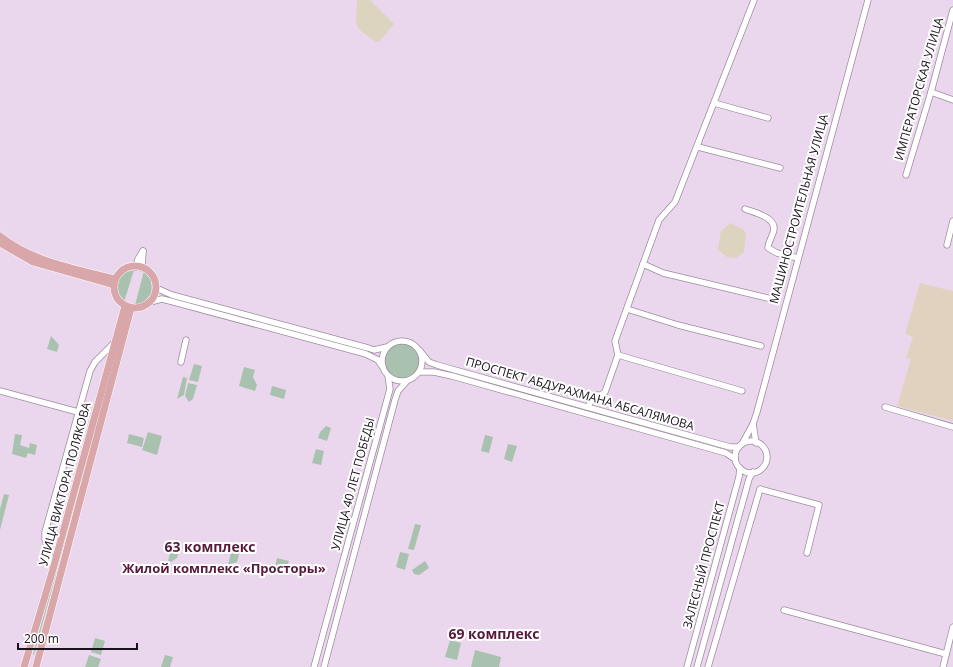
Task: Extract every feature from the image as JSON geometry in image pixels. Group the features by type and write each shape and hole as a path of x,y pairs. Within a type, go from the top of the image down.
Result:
{"main road":[{"path":"0,236 14,246 35,256 114,282"},
{"path":"0,243 33,262 114,282"},
{"path":"128,267 139,267 151,275 156,292 150,302 140,308 128,307 116,297 114,282 120,272 128,267"},
{"name":"УЛИЦА ВИКТОРА ПОЛЯКОВА","path":"25,667 115,343 128,307"},
{"name":"УЛИЦА ВИКТОРА ПОЛЯКОВА","path":"36,667 128,307"},
{"path":"29,652 29,655 33,659 39,654"},
{"path":"25,667 29,665 33,667"}],"street":[{"path":"588,407 594,395 602,395 605,392 618,355 615,341 659,220 675,202 754,0"},
{"name":"МАШИНОСТРОИТЕЛЬНАЯ УЛИЦА","path":"740,446 753,424 868,0"},
{"name":"ИМПЕРАТОРСКАЯ УЛИЦА","path":"906,175 952,20 953,10"},
{"path":"931,92 953,100"},
{"path":"714,103 768,118"},
{"path":"698,146 780,168"},
{"path":"745,209 772,221 774,225 774,232 768,248 788,256 798,258"},
{"path":"947,245 953,221"},
{"path":"643,264 663,273 776,300"},
{"path":"150,302 162,299 325,342 373,357 381,365 388,376 397,381 407,381 419,372 422,360 420,351 416,346 404,340 398,340 386,347 374,350 172,295 156,288"},
{"path":"627,309 678,325 761,346"},
{"path":"181,362 186,340"},
{"path":"53,569 45,539 45,532 91,367 115,343"},
{"path":"381,365 383,353 386,347"},
{"name":"ПРОСПЕКТ АБДУРАХМАНА АБСАЛЯМОВА","path":"420,351 429,362 437,365 730,447 740,446"},
{"path":"618,355 742,391"},
{"name":"ПРОСПЕКТ АБДУРАХМАНА АБСАЛЯМОВА","path":"419,372 434,372 452,376 726,454 735,459"},
{"name":"УЛИЦА 40 ЛЕТ ПОБЕДЫ","path":"314,667 390,389 388,376"},
{"name":"УЛИЦА 40 ЛЕТ ПОБЕДЫ","path":"324,667 397,396 402,385 407,381"},
{"path":"0,391 78,412"},
{"path":"885,407 953,427"},
{"name":"МАШИНОСТРОИТЕЛЬНАЯ УЛИЦА","path":"753,424 756,442"},
{"path":"748,442 756,442 764,448 766,457 762,467 754,472 749,472 740,468 735,459 740,446 748,442"},
{"name":"ЗАЛЕСНЫЙ ПРОСПЕКТ","path":"687,667 739,478 740,468"},
{"name":"ЗАЛЕСНЫЙ ПРОСПЕКТ","path":"699,667 749,479 754,472"},
{"path":"708,667 760,489 819,505 807,553"},
{"path":"784,610 946,654"},
{"path":"943,667 953,627"}],"shaded area":[{"path":"357,0 370,0 394,24 380,41 376,42 361,31 356,24"},
{"path":"730,223 743,229 746,234 744,252 736,258 727,257 718,250 721,231"},
{"path":"920,283 953,291 953,421 897,406 911,359 906,358 913,337 905,334"}],"green space":[{"path":"134,270 124,302 118,293 118,283 123,274"},
{"path":"144,271 151,280 152,293 143,304 135,305"},
{"path":"127,310 128,311 34,655 33,654"},
{"path":"51,336 59,345 57,352 47,349"},
{"path":"402,343 415,348 420,361 415,374 402,379 389,374 384,361 389,348"},
{"path":"194,364 202,366 198,382 189,380"},
{"path":"244,367 255,370 253,377 257,385 255,391 239,386"},
{"path":"183,377 187,378 184,395 177,399"},
{"path":"188,383 197,385 193,399 189,402 185,396"},
{"path":"272,386 286,390 284,399 270,395"},
{"path":"326,426 331,428 327,441 318,438 320,432"},
{"path":"148,432 162,436 157,455 142,450"},
{"path":"15,434 22,435 20,445 29,448 30,443 37,445 35,455 28,453 26,458 12,454"},
{"path":"129,434 144,438 142,447 127,443"},
{"path":"485,435 493,437 489,453 481,451"},
{"path":"508,444 517,446 512,462 504,459"},
{"path":"316,449 324,451 321,465 312,463"},
{"path":"4,494 9,495 0,530 0,509"},
{"path":"415,524 421,525 414,550 408,549"},
{"path":"173,542 181,544 177,558 171,562 168,561"},
{"path":"233,544 241,547 237,562 228,565"},
{"path":"400,552 409,554 405,570 396,567"},
{"path":"277,558 289,561 287,567 283,569 275,567"},
{"path":"425,561 429,568 419,575 414,574 412,570"},
{"path":"95,638 105,641 101,655 91,652"},
{"path":"450,640 461,643 457,660 445,657"},
{"path":"475,650 501,657 499,667 471,667"},
{"path":"89,655 101,659 98,667 85,667"},
{"path":"165,655 173,657 170,667 161,667"}],"district":[{"name":"63 комплекс","path":"210,547"},
{"name":"Жилой комплекс «Просторы»","path":"224,568"},
{"name":"69 комплекс","path":"494,634"}]}
